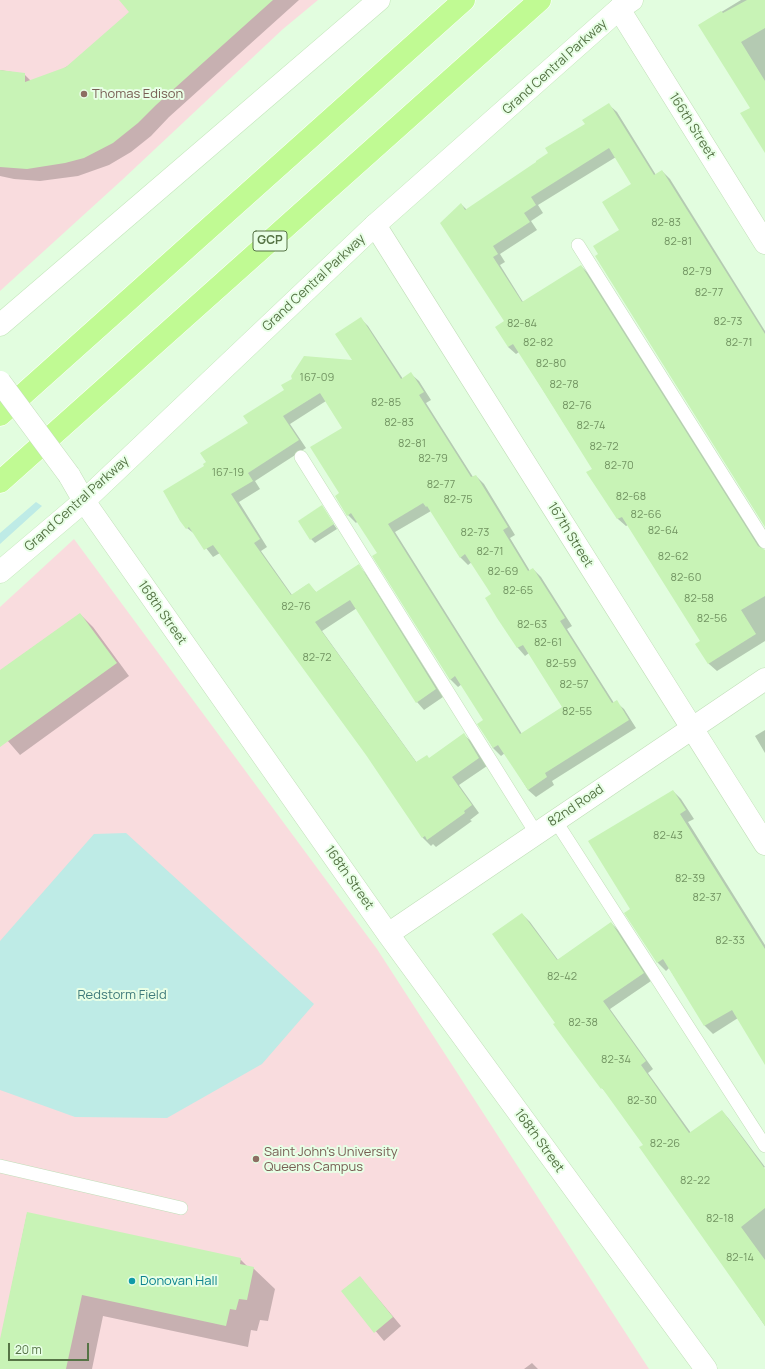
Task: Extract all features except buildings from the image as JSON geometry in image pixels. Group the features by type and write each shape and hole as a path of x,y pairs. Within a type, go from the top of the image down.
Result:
{"highway":[{"path":"0,415 464,0"},
{"name":"GCP","path":"0,482 540,0"}],"street":[{"path":"0,325 379,0"},
{"name":"Grand Central Parkway","path":"0,572 84,501 376,225 626,5"},
{"name":"166th Street","path":"626,5 765,243"},
{"name":"167th Street","path":"376,225 691,729 765,844"},
{"name":"168th Street","path":"0,382 69,475 84,501 388,934 706,1369"},
{"name":"82nd Road","path":"388,934 765,679"}],"lane":[{"path":"578,245 765,542"},
{"path":"301,457 536,833"},
{"path":"555,820 765,1146"},
{"path":"0,1166 181,1208"}],"shaded area":[{"name":"Thomas Edison","path":"0,0 318,0 283,29 122,180 0,291"},
{"name":"Saint John's University Queens Campus","path":"74,539 377,949 649,1369 0,1369 0,607"}],"green space":[{"path":"36,502 42,506 0,544 0,533"},
{"name":"Redstorm Field","path":"126,833 314,1004 262,1064 167,1118 75,1117 0,1090 0,941 94,834"}],"place":[{"name":"Thomas Edison","path":"84,94"},
{"name":"Saint John's University Queens Campus","path":"256,1159"},
{"name":"Donovan Hall","path":"132,1281"}]}
